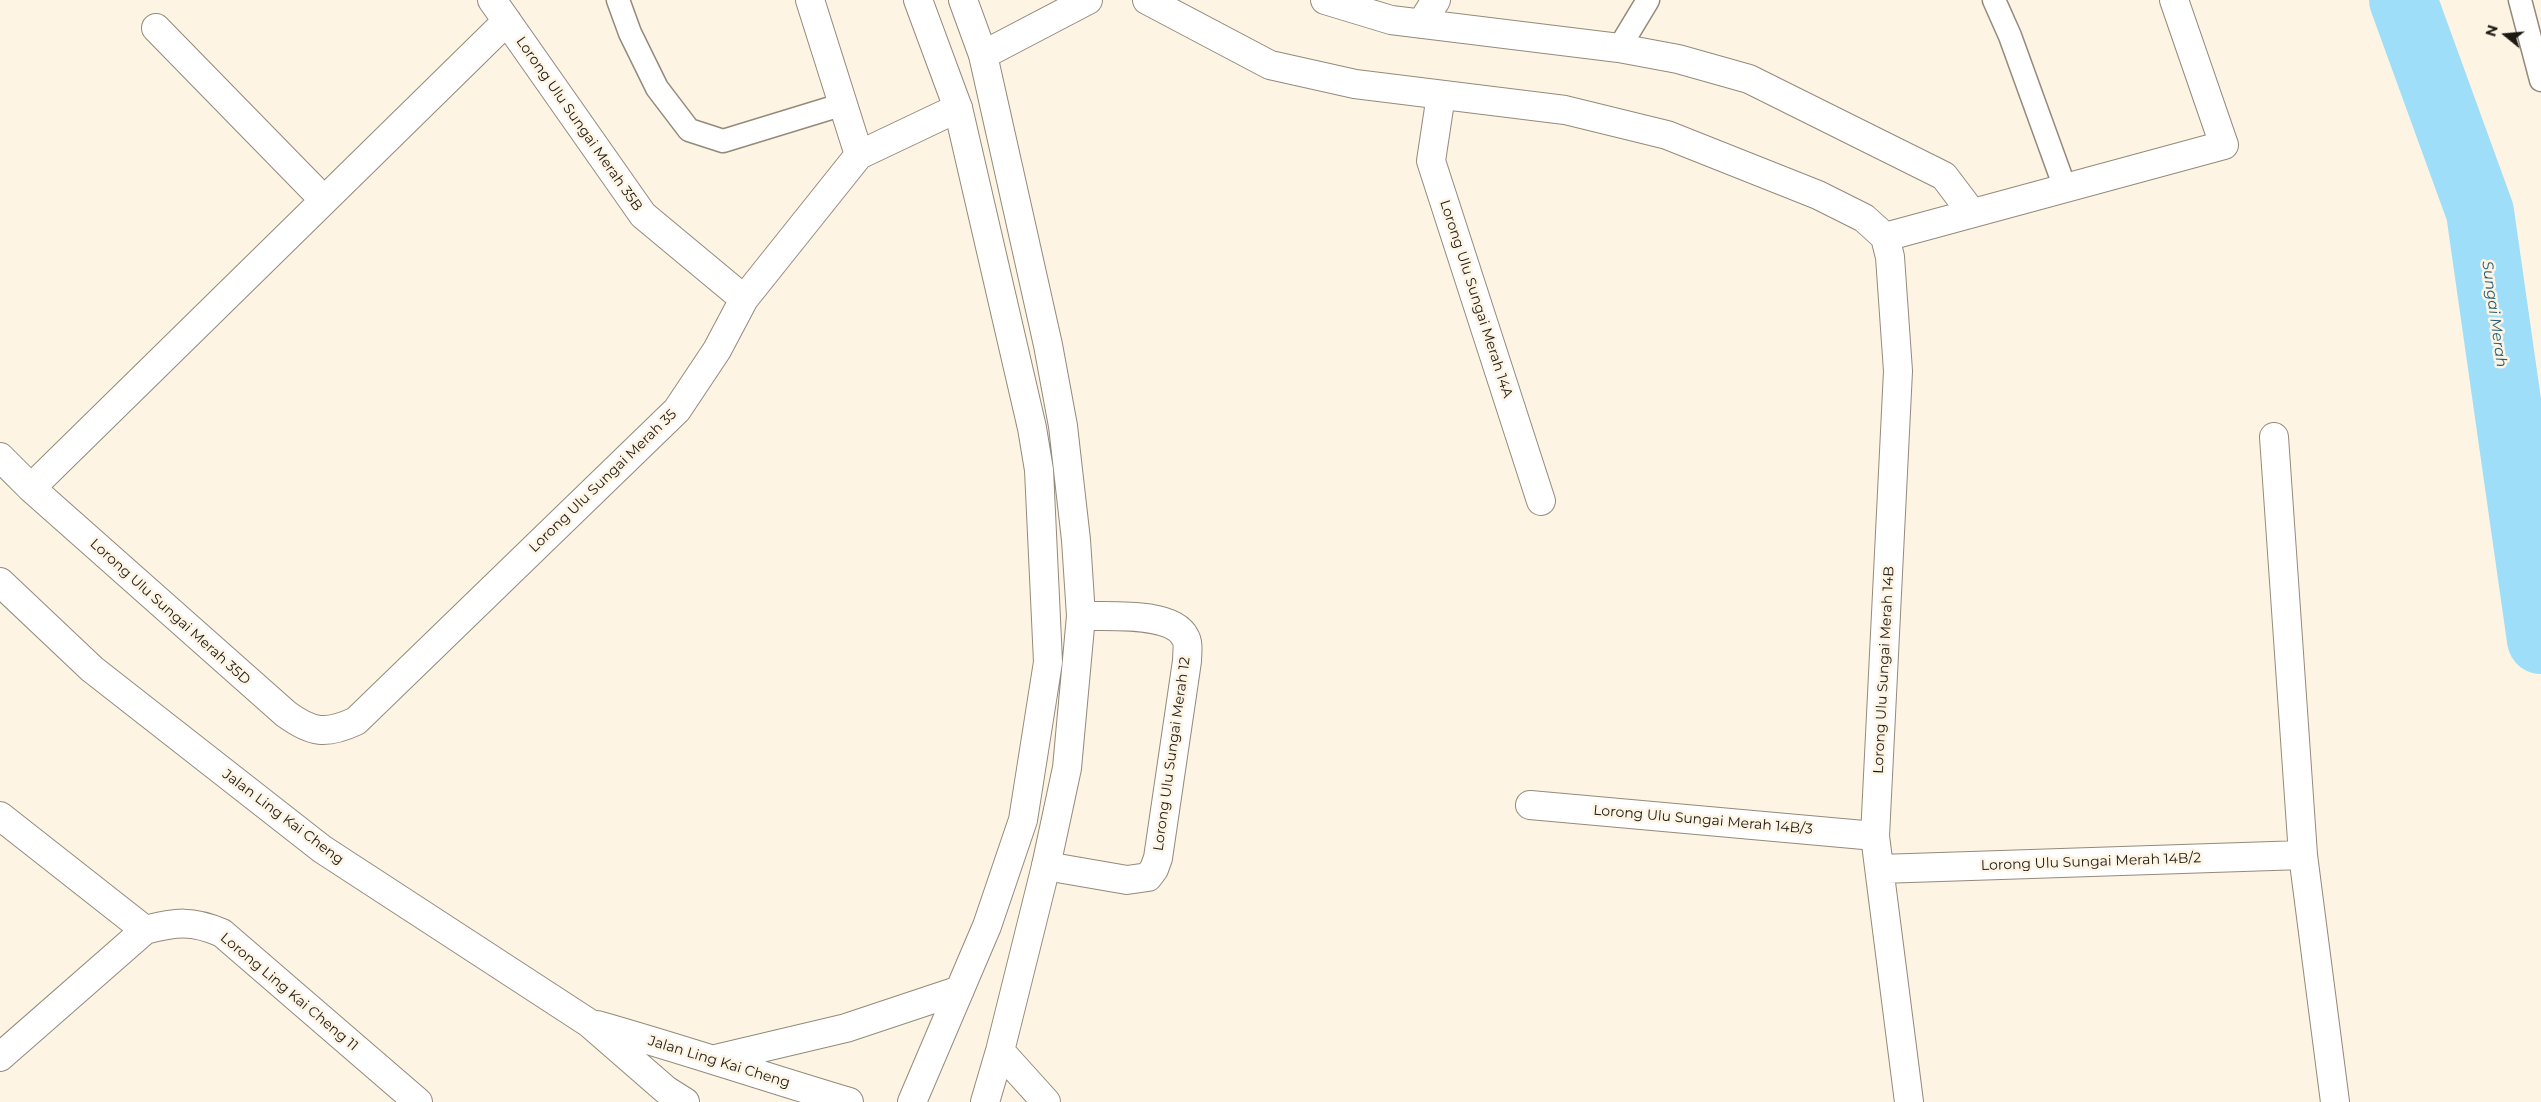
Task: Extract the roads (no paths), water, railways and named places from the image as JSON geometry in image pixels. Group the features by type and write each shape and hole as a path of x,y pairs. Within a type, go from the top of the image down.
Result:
{"street":[{"path":"810,0 859,155"},
{"path":"912,1102 987,926 1023,820 1048,662 1039,470 1032,428 958,108 918,0"},
{"path":"963,0 983,55 1048,345 1063,426 1076,540 1081,616 1067,768 1046,866 1000,1051 984,1102"},
{"path":"983,55 1088,0"},
{"path":"1147,0 1270,65 1355,84 1565,110 1667,135 1818,195 1864,218 1885,237 2224,145 2174,0"},
{"path":"1325,0 1391,20 1619,48 1678,59 1749,79 1944,176 1972,213"},
{"path":"1421,24 1436,0"},
{"path":"31,488 324,200 499,11"},
{"name":"Lorong Ulu Sungai Merah 35B","path":"499,11 643,215 744,299"},
{"path":"156,28 324,200"},
{"name":"Lorong Ulu Sungai Merah 14A","path":"1441,95 1432,161 1541,500"},
{"name":"Lorong Ulu Sungai Merah 35","path":"356,721 677,410 717,350 744,299 859,155 958,108"},
{"name":"Lorong Ulu Sungai Merah 14B","path":"1885,237 1890,257 1898,371 1875,836 1909,1102"},
{"path":"2274,437 2303,855 2334,1102"},
{"name":"Lorong Ulu Sungai Merah 35D","path":"0,456 31,488 301,725 320,731 337,730 356,721"},
{"name":"Jalan Ling Kai Cheng","path":"0,582 92,669 322,849 589,1023 666,1090 685,1102"},
{"name":"Lorong Ulu Sungai Merah 12","path":"1046,866 1126,880 1148,877 1154,869 1158,858 1187,661 1187,639 1180,630 1170,623 1148,619 1081,616"},
{"name":"Lorong Ulu Sungai Merah 14B/3","path":"1530,805 1875,836"},
{"path":"0,816 145,930 0,1057"},
{"name":"Lorong Ulu Sungai Merah 14B/2","path":"1880,869 2303,855"},
{"name":"Lorong Ling Kai Cheng 11","path":"145,930 175,922 201,924 222,933 418,1102"},
{"path":"715,1059 846,1028 960,990"},
{"name":"Jalan Ling Kai Cheng","path":"589,1023 715,1059 849,1102"},
{"path":"1000,1051 1046,1102"}],"lane":[{"path":"618,0 630,33 657,88 688,130 723,141 844,104"},
{"path":"1619,48 1648,0"},
{"path":"1994,0 2010,36 2065,188"},
{"path":"2520,0 2541,80"}],"waterway":[{"name":"Sungai Merah","path":"2403,0 2480,212 2541,640"}]}
